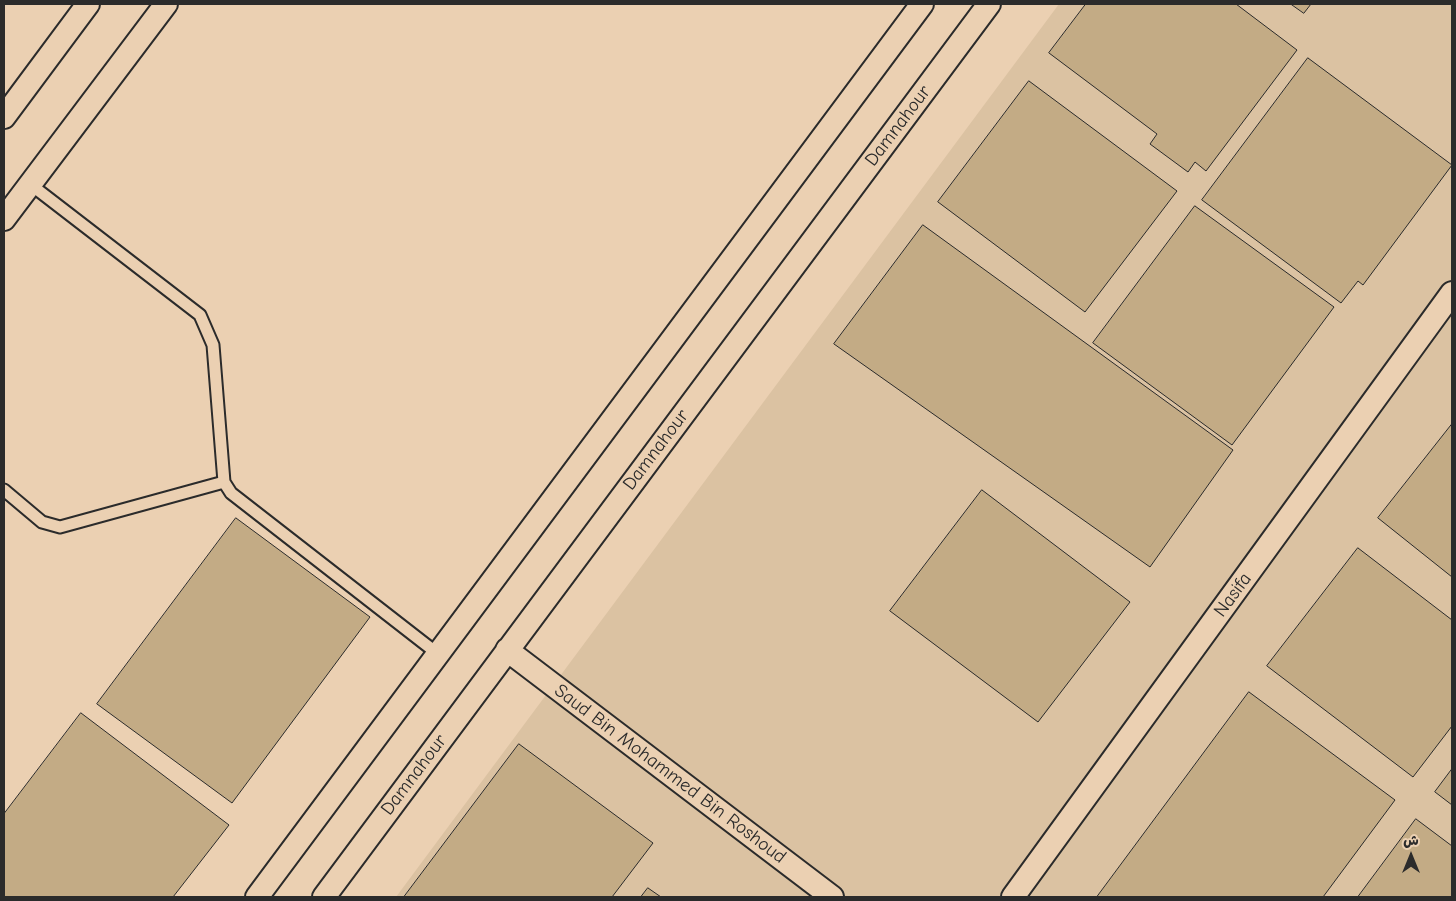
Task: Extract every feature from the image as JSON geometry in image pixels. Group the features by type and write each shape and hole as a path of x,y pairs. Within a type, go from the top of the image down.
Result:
{"street":[{"path":"4,117 88,4"},
{"path":"4,219 166,4"},
{"path":"257,897 922,4"},
{"name":"Damnahour","path":"324,897 989,4"},
{"name":"Nasifa","path":"1013,897 1452,293"},
{"name":"Saud Bin Mohammed Bin Roshoud","path":"507,650 832,897"}],"lane":[{"path":"30,184 200,315 213,345 224,482 231,493 438,654"},
{"path":"4,490 42,522 60,527 224,482"}],"shaded area":[{"path":"1059,4 1452,4 1452,897 396,897"}],"building":[{"path":"1086,4 1236,4 1297,50 1206,171 1195,162 1188,172 1150,144 1157,134 1049,53"},
{"path":"1291,4 1311,4 1304,13"},
{"path":"1308,58 1452,165 1363,285 1358,281 1341,303 1202,200"},
{"path":"1029,81 1177,191 1085,312 938,202"},
{"path":"1195,206 1334,307 1232,445 1093,343"},
{"path":"923,225 1233,450 1150,567 834,344"},
{"path":"1452,424 1452,577 1378,518"},
{"path":"982,490 1130,602 1038,722 890,611"},
{"path":"236,518 370,617 232,803 97,704"},
{"path":"1358,548 1452,620 1452,726 1413,777 1267,666"},
{"path":"1249,692 1395,800 1323,897 1097,897"},
{"path":"81,713 229,825 173,897 4,897 4,814"},
{"path":"519,744 653,843 612,897 404,897"},
{"path":"1452,769 1452,805 1435,792"},
{"path":"1416,819 1452,846 1452,897 1358,897"},
{"path":"648,888 661,897 641,897"}]}
